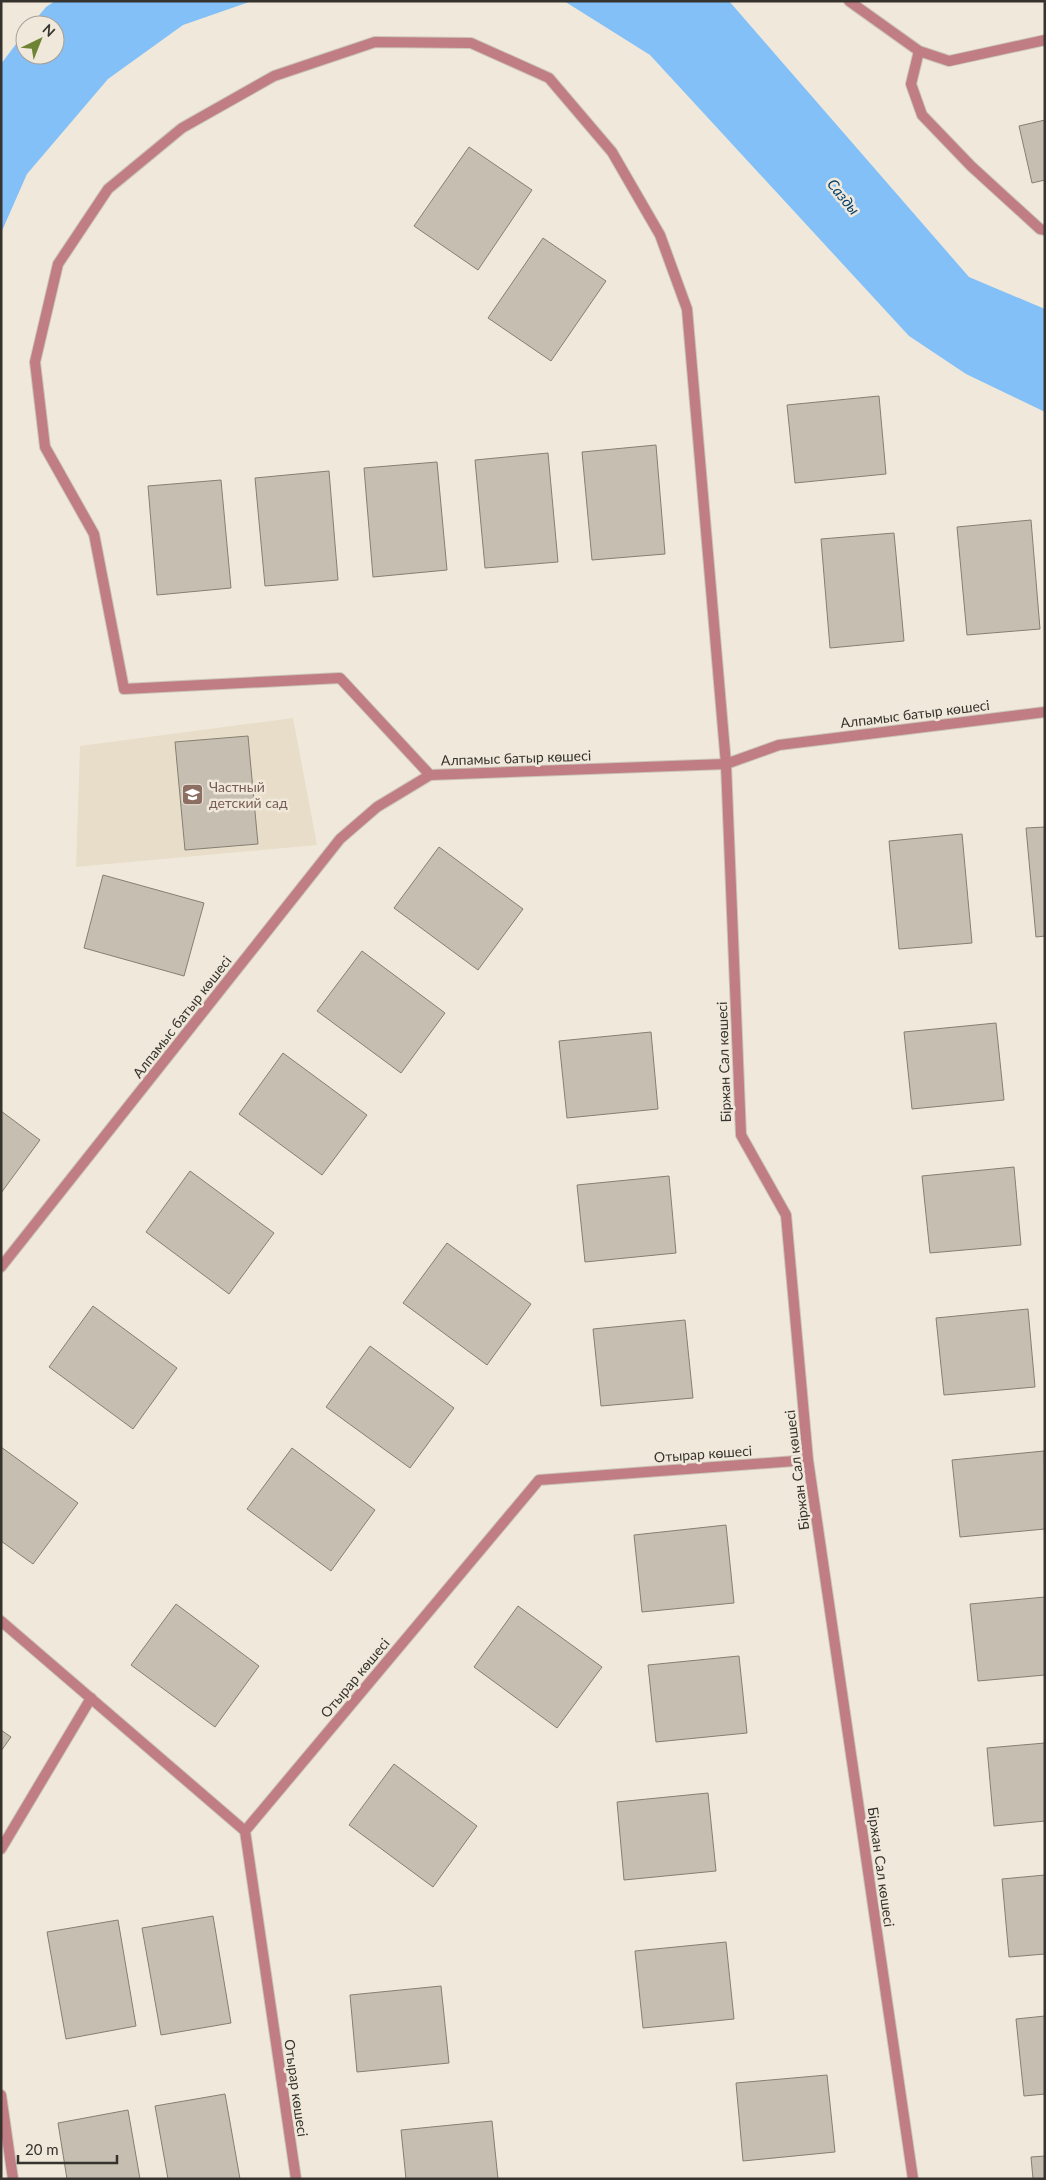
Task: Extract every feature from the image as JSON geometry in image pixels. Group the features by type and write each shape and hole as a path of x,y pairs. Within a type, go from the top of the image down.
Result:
{"street":[{"path":"849,1 919,51 949,60 1045,40"},
{"name":"Біржан Сал көшесі","path":"430,775 340,678 124,689 94,534 45,447 35,362 58,264 108,189 182,128 274,76 375,42 471,43 549,78 612,152 660,235 687,309 726,764 741,1135 786,1215 808,1460 913,2179"},
{"path":"919,51 911,84 922,115 971,166 1040,229 1045,230"},
{"name":"Алпамыс батыр көшесі","path":"1,1267 340,839 377,807 430,775 726,764 779,745 1045,712"},
{"name":"Отырар көшесі","path":"296,2179 245,1832 539,1480 808,1460"},
{"path":"1,1621 245,1832"},
{"path":"1,1849 91,1698"},
{"path":"1,2095 13,2179"}],"shaded area":[{"name":"Частный детский сад","path":"293,718 317,845 76,867 80,746"}],"water":[{"path":"55,1 252,1 183,25 108,79 27,174 1,233 1,64 15,45 15,65 65,65 65,15 39,15 46,7"},
{"name":"Сазды","path":"564,1 729,1 969,277 1045,309 1045,412 966,374 909,336 650,55"}],"building":[{"path":"1045,120 1045,180 1032,183 1019,126"},
{"path":"469,147 532,190 478,270 414,226"},
{"path":"543,238 606,281 551,361 488,318"},
{"path":"879,396 886,474 795,483 787,405"},
{"path":"656,445 665,554 592,560 582,452"},
{"path":"548,453 558,562 485,568 475,460"},
{"path":"437,462 447,570 373,577 364,468"},
{"path":"329,471 338,580 265,586 255,478"},
{"path":"221,480 231,588 157,595 148,486"},
{"path":"1031,520 1040,629 967,635 957,527"},
{"path":"894,533 904,641 830,648 821,539"},
{"path":"248,736 258,844 185,850 175,742"},
{"path":"1045,827 1045,936 1036,937 1026,828"},
{"path":"962,834 972,943 899,949 889,841"},
{"path":"439,847 523,909 478,970 394,908"},
{"path":"103,875 204,903 184,976 84,948"},
{"path":"362,951 445,1013 401,1073 317,1011"},
{"path":"996,1023 1004,1100 912,1109 904,1032"},
{"path":"651,1032 658,1109 567,1118 559,1041"},
{"path":"283,1053 367,1115 322,1175 239,1114"},
{"path":"1,1111 40,1140 1,1193"},
{"path":"1014,1167 1021,1245 930,1253 922,1176"},
{"path":"190,1171 274,1233 229,1294 146,1232"},
{"path":"669,1176 676,1253 585,1262 577,1185"},
{"path":"447,1243 531,1304 487,1365 403,1303"},
{"path":"93,1306 177,1368 133,1429 49,1367"},
{"path":"1028,1309 1035,1387 944,1395 936,1318"},
{"path":"685,1320 693,1398 601,1406 593,1329"},
{"path":"370,1346 454,1408 410,1468 326,1407"},
{"path":"1,1447 78,1503 33,1564 1,1541"},
{"path":"292,1448 375,1510 331,1571 247,1509"},
{"path":"1044,1451 1045,1529 960,1537 952,1460"},
{"path":"726,1525 734,1603 642,1612 634,1535"},
{"path":"1045,1597 1045,1675 978,1681 970,1604"},
{"path":"176,1604 259,1666 215,1727 131,1665"},
{"path":"518,1606 602,1667 557,1728 474,1667"},
{"path":"739,1656 747,1733 656,1742 648,1665"},
{"path":"1,1730 11,1737 1,1751"},
{"path":"1045,1743 1045,1821 994,1826 987,1748"},
{"path":"394,1764 477,1826 433,1887 349,1825"},
{"path":"708,1793 716,1871 624,1880 617,1802"},
{"path":"1045,1875 1045,1954 1009,1957 1002,1879"},
{"path":"213,1916 231,2023 161,2035 142,1928"},
{"path":"118,1920 136,2026 66,2039 47,1932"},
{"path":"726,1942 734,2019 643,2028 635,1951"},
{"path":"441,1986 449,2063 357,2072 350,1995"},
{"path":"1045,2016 1045,2094 1024,2096 1016,2019"},
{"path":"827,2075 835,2152 743,2161 736,2083"},
{"path":"225,2094 240,2179 168,2179 155,2106"},
{"path":"128,2110 140,2179 67,2179 58,2123"},
{"path":"492,2121 498,2179 406,2179 401,2130"},
{"path":"1045,2156 1045,2179 1033,2179 1031,2157"}],"place":[{"name":"Частный детский сад","path":"193,795"}]}
